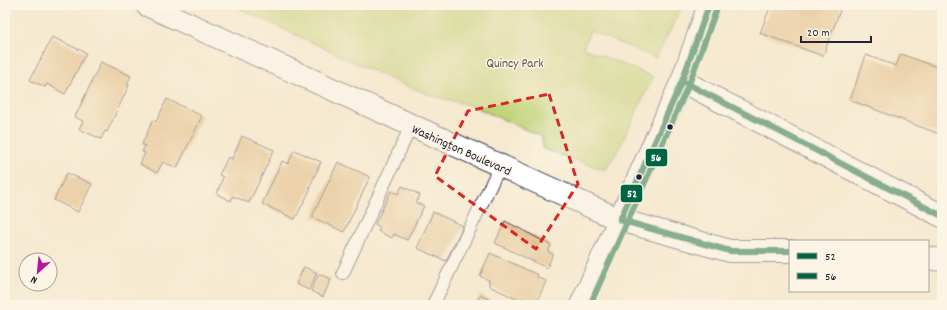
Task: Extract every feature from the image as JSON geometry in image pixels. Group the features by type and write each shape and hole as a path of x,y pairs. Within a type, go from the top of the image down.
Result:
{"main road":[{"name":"Washington Boulevard","path":"147,5 620,220 730,250 789,251"},
{"path":"580,305 682,82 709,5"},
{"path":"682,82 942,216"},
{"path":"929,258 942,260"}],"lane":[{"path":"343,273 411,126"},
{"path":"432,305 500,166"}],"highlighted area":[{"path":"549,94 578,184 536,249 435,176 468,111"}],"green space":[{"name":"Quincy Park","path":"232,5 683,5 656,58 590,31 583,48 653,77 620,147 606,170 543,149 542,137 473,106 433,96 392,80"}],"building":[{"path":"771,5 842,5 823,56 760,33"},
{"path":"52,37 86,53 65,94 47,84 45,87 30,80"},
{"path":"901,54 942,69 942,135 850,100 866,55 896,66"},
{"path":"101,62 131,76 127,84 129,85 107,132 105,131 101,139 79,129 83,121 75,117"},
{"path":"167,99 202,116 177,168 163,162 157,173 140,164 145,153 142,152 145,146 142,144 153,120 156,122"},
{"path":"242,136 274,150 249,203 233,196 231,201 217,194 223,177 219,175 228,157 232,159"},
{"path":"294,150 321,162 309,188 311,188 295,219 262,204 282,161 288,164"},
{"path":"338,162 370,177 344,232 312,217"},
{"path":"67,173 92,184 78,212 54,200"},
{"path":"402,186 420,195 416,203 424,206 407,240 394,234 392,238 378,231 380,227 375,224 391,191 398,194"},
{"path":"433,212 463,226 446,261 417,248"},
{"path":"505,221 551,245 548,252 553,254 547,268 495,243"},
{"path":"490,253 538,275 537,277 546,281 536,304 522,298 521,301 489,286 489,280 480,276"},
{"path":"304,267 317,273 309,290 296,284"},
{"path":"319,274 331,279 323,297 311,291"},
{"path":"480,295 501,305 475,305"}],"transit line":[{"name":"52","path":"709,5 682,81 620,220 730,251 789,251"},
{"name":"56","path":"590,305 689,84 717,8"},
{"name":"52","path":"682,81 942,216"}]}
